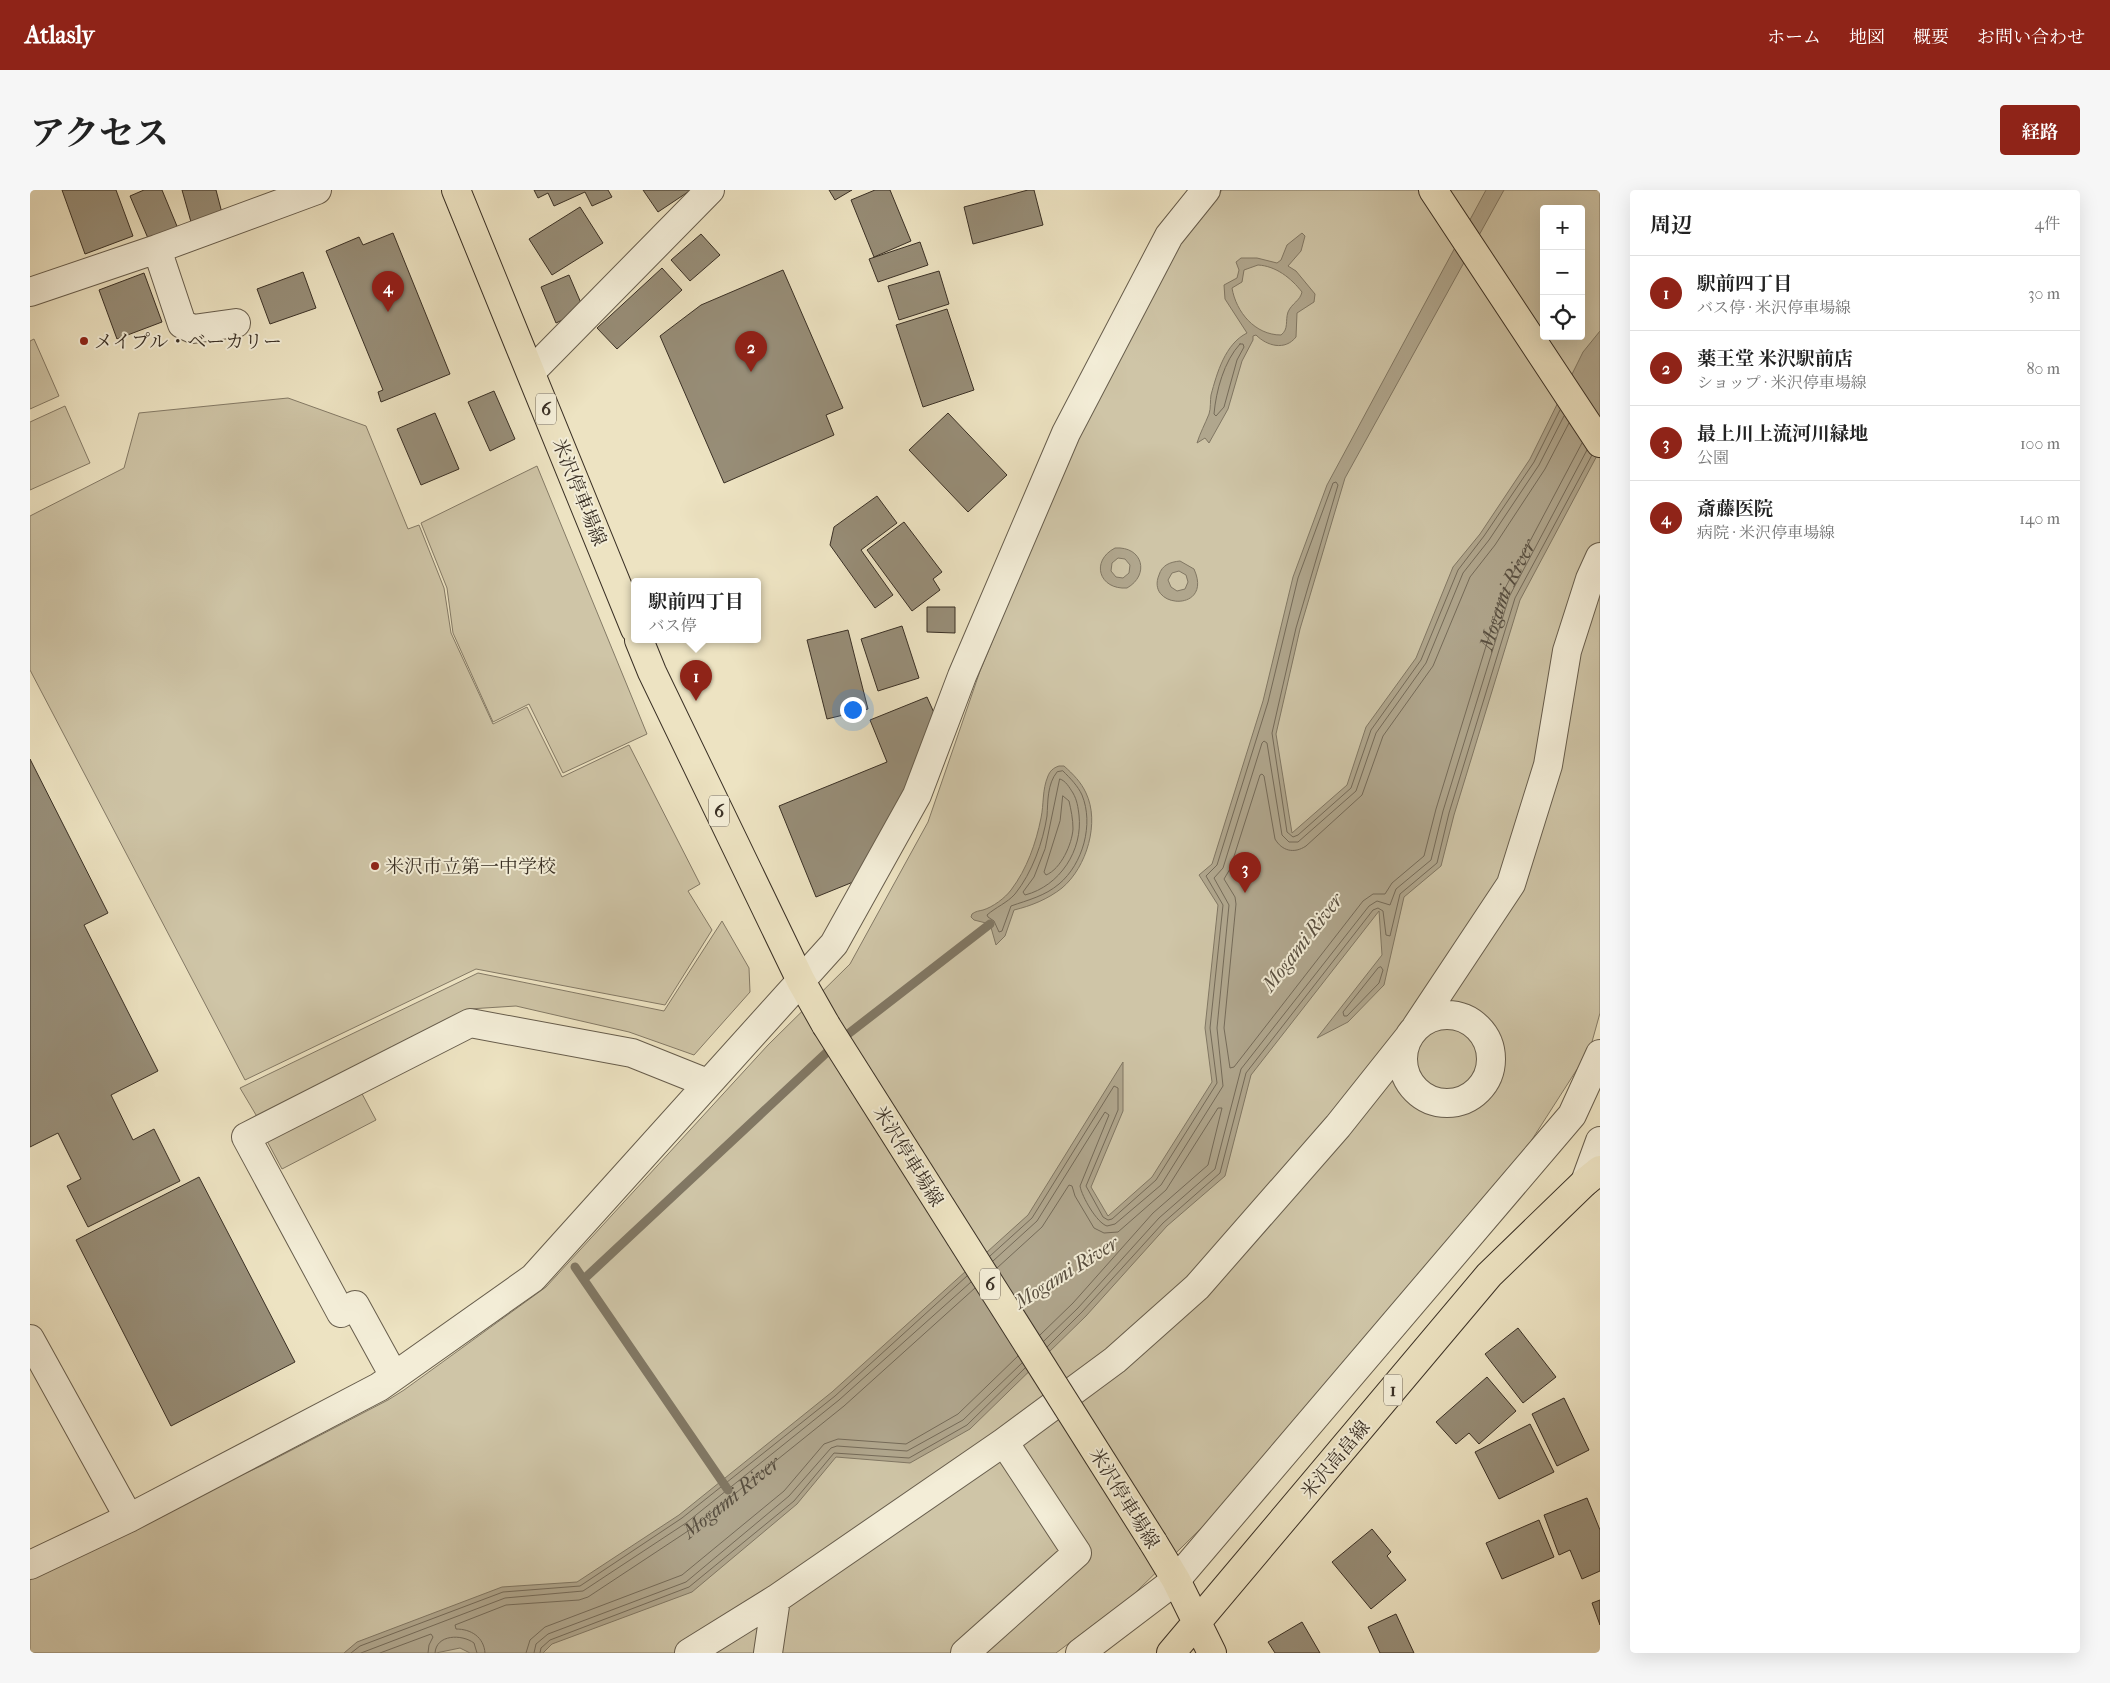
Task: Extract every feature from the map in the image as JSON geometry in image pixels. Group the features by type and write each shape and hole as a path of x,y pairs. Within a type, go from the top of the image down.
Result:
{"main road":[{"name":"米沢停車場線","path":"456,190 631,618"},
{"path":"1433,190 1600,443"},
{"name":"米沢停車場線","path":"640,643 652,672 801,981 826,1025 1153,1542 1176,1580 1212,1653"},
{"name":"米沢高畠線","path":"1198,1622 1489,1275 1592,1176"},
{"name":"1","path":"1171,1653 1198,1622"}],"street":[{"path":"30,292 157,249 317,190"},
{"path":"531,372 710,190"},
{"path":"30,1565 129,1518 379,1387 533,1278 834,944 917,794 962,676 1066,434 1169,236 1206,190"},
{"path":"157,249 182,324 193,330 236,323"},
{"path":"689,1653 776,1599 1004,1442 1115,1360 1197,1287 1338,1126 1412,1033 1510,884 1548,765 1567,651 1590,579 1600,557"},
{"path":"394,1376 355,1305 341,1313 246,1136 470,1022 632,1053 707,1083"},
{"path":"1080,1653 1176,1580 1572,1114 1600,1054"},
{"path":"1592,1176 1600,1141"},
{"path":"30,1339 129,1518"},
{"path":"964,1653 1077,1553 1004,1442"},
{"path":"768,1653 776,1599"}],"shaded area":[{"path":"1222,190 1600,190 1600,1013 1590,1049 1517,1163 1234,1496 1132,1596 1056,1653 30,1653 30,1573 261,1466 388,1400 546,1287 768,1045 850,964 928,822 980,671 1077,437 1184,237"},
{"path":"34,339 59,396 30,409 30,341"},
{"path":"288,398 366,426 408,529 419,525 444,588 451,633 493,724 527,707 562,777 629,745 700,884 688,891 712,930 665,1005 476,969 245,1080 30,670 30,516 124,468 139,413"},
{"path":"65,406 90,463 30,490 30,422"},
{"path":"537,466 647,734 563,773 529,704 493,722 453,633 447,588 421,523"},
{"path":"722,921 749,968 750,992 694,1055 629,1032 516,1006 469,1009 259,1120 240,1088 478,973 664,1011"},
{"path":"360,1090 376,1120 282,1169 266,1139"}],"water":[{"name":"Mogami River","path":"1486,190 1504,190 1345,478 1300,629 1276,734 1292,833 1347,785 1366,727 1416,658 1453,567 1480,534 1530,459 1583,352 1600,331 1600,450 1520,600 1454,815 1441,866 1404,897 1384,985 1348,1022 1317,1038 1382,955 1379,911 1251,1075 1225,1176 1167,1226 1086,1316 970,1429 910,1463 836,1457 797,1504 692,1592 552,1644 543,1653 470,1653 460,1648 436,1653 344,1653 357,1642 502,1587 577,1582 679,1515 832,1392 1028,1215 1123,1062 1123,1111 1091,1187 1108,1216 1152,1177 1212,1082 1205,1028 1218,905 1199,875 1212,864 1263,701 1293,577 1327,485"},
{"path":"1302,233 1305,236 1301,251 1288,266 1296,271 1315,294 1314,302 1297,313 1296,337 1287,344 1271,344 1256,335 1253,336 1253,340 1242,361 1228,409 1209,443 1205,438 1197,443 1209,414 1211,395 1223,360 1233,344 1247,333 1225,299 1224,285 1237,278 1239,270 1236,262 1241,258 1257,258 1277,263 1281,260 1287,245","holes":["1258,265 1283,274 1302,292 1300,298 1288,312 1286,327 1281,335 1263,331 1255,326 1242,313 1234,297 1232,288 1242,282 1244,270"]},
{"path":"1115,548 1124,549 1137,556 1141,569 1139,576 1127,588 1117,587 1104,580 1100,567 1102,560","holes":["1118,558 1125,559 1130,565 1129,573 1123,578 1116,577 1111,571 1112,563"]},
{"path":"1180,561 1194,569 1198,583 1195,593 1188,599 1179,601 1169,600 1161,595 1157,586 1159,575 1162,569 1170,563","holes":["1179,571 1186,575 1188,582 1185,589 1177,591 1171,587 1168,580 1172,573"]},
{"path":"1059,766 1064,766 1074,775 1086,793 1092,817 1089,844 1078,868 1062,888 1039,902 1014,910 1005,936 996,945 990,924 974,920 971,917 972,914 991,907 1002,899 1011,890 1022,873 1036,837 1042,813 1046,781 1051,771"}],"building":[{"path":"62,190 116,190 133,236 85,254"},
{"path":"144,190 162,190 179,231 150,243 130,196"},
{"path":"182,190 216,190 222,213 191,222"},
{"path":"534,190 608,190 612,197 592,206 585,192 554,206 548,193 538,198"},
{"path":"643,190 691,190 658,212"},
{"path":"829,190 852,190 835,200"},
{"path":"875,190 890,190 911,241 874,257 851,200"},
{"path":"1034,190 1043,225 973,244 964,207"},
{"path":"580,207 603,243 552,275 529,239"},
{"path":"393,233 450,374 381,402 378,392 383,390 326,251 359,237 363,245"},
{"path":"701,234 720,255 690,281 671,260"},
{"path":"920,242 928,265 878,282 869,259"},
{"path":"662,268 682,290 617,349 597,328"},
{"path":"783,270 843,408 826,415 834,435 724,483 660,336 701,305"},
{"path":"939,271 949,304 899,320 888,286"},
{"path":"303,272 316,308 270,324 257,289"},
{"path":"144,273 162,322 117,339 99,290"},
{"path":"569,275 584,310 556,323 541,287"},
{"path":"947,309 974,390 923,407 896,325"},
{"path":"494,391 515,439 490,451 468,402"},
{"path":"435,413 459,469 421,485 397,429"},
{"path":"948,413 1007,475 968,512 909,450"},
{"path":"877,496 897,523 861,550 893,595 875,608 830,545 834,527"},
{"path":"904,522 942,572 933,579 940,590 912,611 867,550"},
{"path":"927,607 955,607 955,633 927,632"},
{"path":"902,626 919,678 878,691 861,639"},
{"path":"848,630 868,709 827,719 807,640"},
{"path":"927,697 939,724 863,878 816,897 779,806 887,762 870,720"},
{"path":"30,759 108,913 84,925 158,1071 111,1095 133,1140 154,1129 180,1181 88,1227 67,1186 81,1179 58,1133 30,1147"},
{"path":"199,1177 295,1362 171,1426 76,1240"},
{"path":"1518,1328 1556,1377 1523,1403 1485,1354"},
{"path":"1487,1377 1516,1411 1479,1444 1469,1433 1456,1444 1436,1422"},
{"path":"1564,1398 1589,1450 1557,1466 1532,1414"},
{"path":"1530,1424 1554,1472 1499,1499 1475,1452"},
{"path":"1587,1498 1600,1530 1600,1571 1582,1579 1570,1550 1559,1555 1544,1515"},
{"path":"1539,1520 1554,1557 1502,1579 1486,1543"},
{"path":"1372,1529 1391,1552 1387,1556 1406,1580 1371,1609 1332,1562"},
{"path":"1600,1600 1600,1625 1592,1603"},
{"path":"1396,1614 1414,1653 1380,1653 1368,1627"},
{"path":"1302,1622 1320,1653 1275,1653 1268,1642"}],"waterway":[{"path":"584,1279 839,1041 990,924"},
{"name":"Mogami River","path":"575,1267 728,1490"}],"place":[{"name":"斎藤医院","path":"388,312"},
{"name":"メイプル・ベーカリー","path":"84,341"},
{"name":"薬王堂 米沢駅前店","path":"751,372"},
{"name":"駅前四丁目","path":"696,701"},
{"name":"米沢市立第一中学校","path":"375,866"},
{"name":"最上川上流河川緑地","path":"1245,893"}]}
